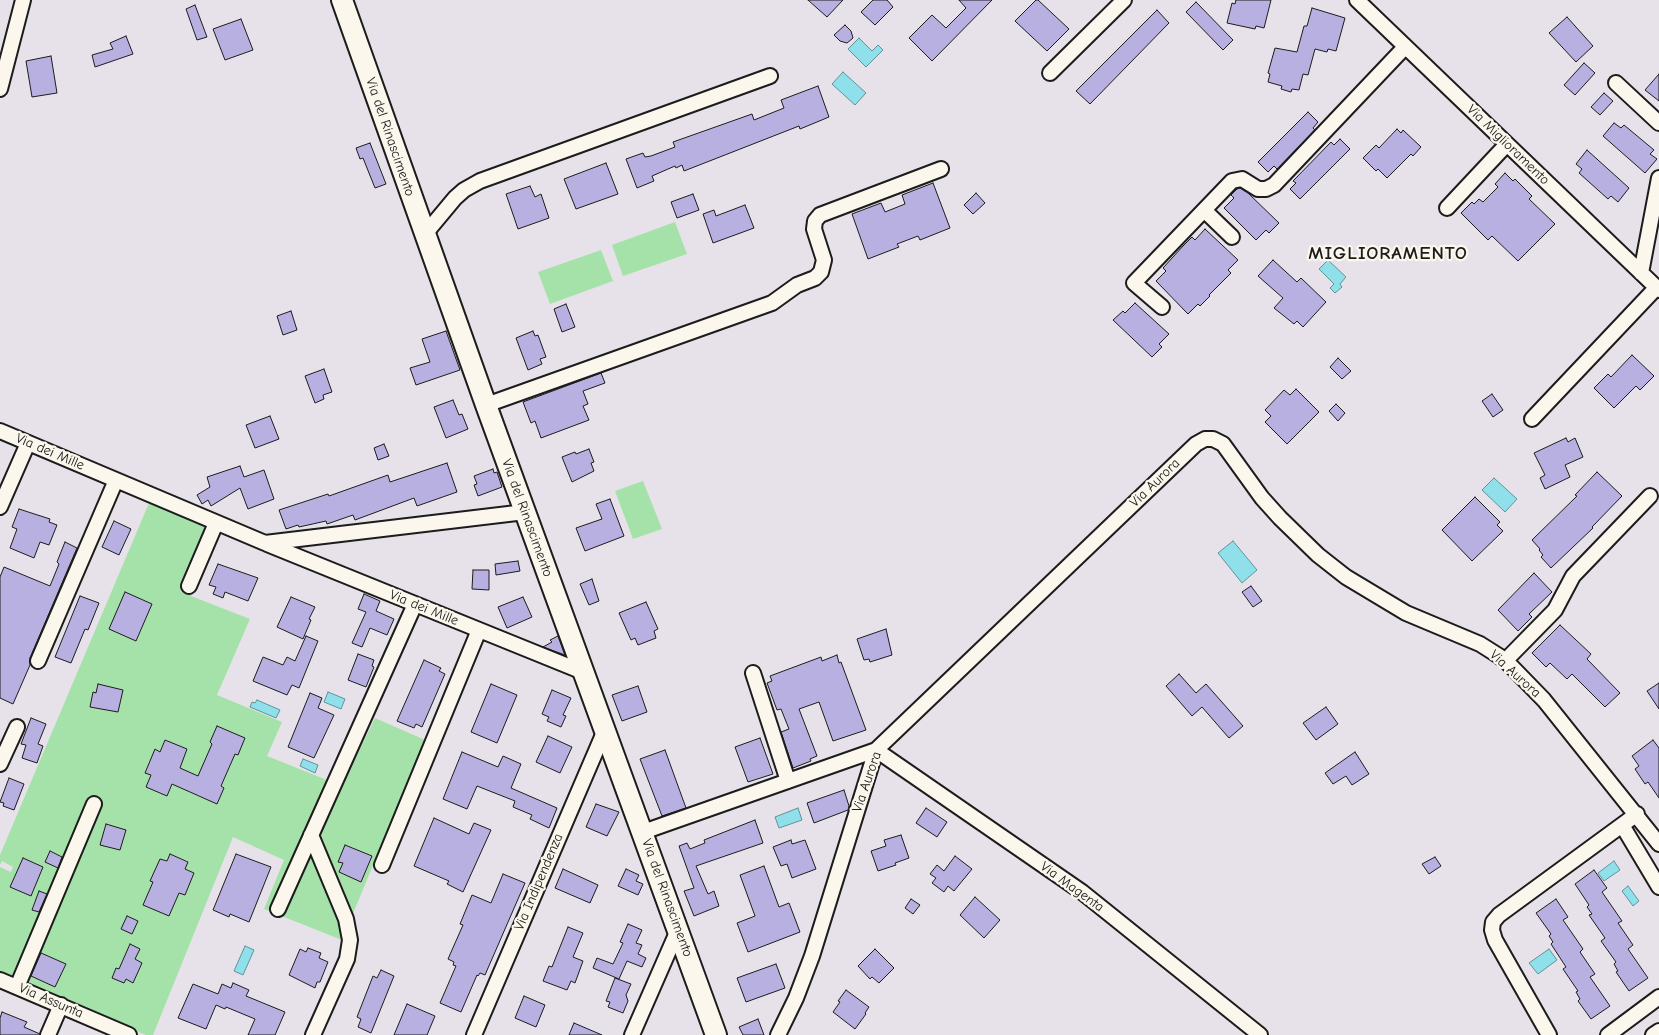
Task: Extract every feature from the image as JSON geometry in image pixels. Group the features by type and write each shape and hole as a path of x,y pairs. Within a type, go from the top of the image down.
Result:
{"street":[{"path":"0,87 23,0"},
{"name":"Via del Rinascimento","path":"342,0 486,405 716,1035"},
{"path":"1050,73 1124,0"},
{"name":"Via Miglioramento","path":"1357,0 1658,289"},
{"path":"1162,307 1130,288 1235,179 1246,180 1258,189 1274,185 1406,46"},
{"path":"425,234 455,198 464,190 480,181 770,76"},
{"path":"1616,82 1659,123"},
{"path":"1447,208 1506,144"},
{"path":"486,405 772,303 797,286 815,278 821,272 824,260 814,229 815,221 820,215 941,169"},
{"path":"1642,273 1659,178"},
{"path":"1204,210 1232,236"},
{"path":"1532,419 1658,289"},
{"name":"Via dei Mille","path":"0,431 216,523 584,672"},
{"name":"Via Aurora","path":"778,1035 796,998 812,956 876,750 1196,444 1206,439 1213,439 1223,444 1275,514 1346,577 1406,613 1475,642 1505,661 1544,700 1637,814 1659,844"},
{"path":"0,507 28,443"},
{"path":"38,661 116,480"},
{"path":"1505,661 1556,610 1573,576 1650,496"},
{"name":"Via dei Mille","path":"265,543 525,512"},
{"path":"189,586 216,523"},
{"path":"278,909 414,604"},
{"path":"382,866 479,630"},
{"path":"753,673 788,781"},
{"path":"0,764 17,727"},
{"name":"Via Indipendenza","path":"474,1035 605,730"},
{"path":"643,832 876,750"},
{"name":"Via Magenta","path":"876,750 1082,892 1260,1035"},
{"path":"17,987 94,804"},
{"path":"1549,1035 1495,940 1492,930 1493,922 1499,915 1637,814"},
{"path":"1622,825 1659,887"},
{"path":"311,836 346,919 350,940 346,959 313,1035"},
{"path":"632,1035 678,930"},
{"name":"Via Assunta","path":"0,980 61,1005 122,1034"},
{"path":"1608,1035 1659,997"},
{"path":"48,1035 61,1005"},
{"path":"1653,1035 1659,1031"}],"green space":[{"path":"675,222 687,254 623,276 612,245"},
{"path":"601,250 613,281 550,304 538,272"},
{"path":"643,481 662,529 633,539 615,491"},
{"path":"149,503 218,532 191,596 250,619 217,695 282,722 267,756 342,786 375,718 425,740 342,940 264,909 284,860 233,837 153,1035 146,1035 0,974 0,867 11,872 13,867 2,861 0,865 0,855","holes":["125,592 152,604 136,641 110,629","98,685 122,690 118,712 101,704 100,709 90,707 93,692 96,693","217,726 245,738 237,755 210,742","165,740 187,749 167,796 146,787 151,775 145,772 155,750 160,752","212,746 234,756 223,782 200,772","196,776 224,787 217,804 189,792","346,845 372,856 361,881 339,872 343,863 338,861","50,851 66,859 61,870 45,862","170,854 188,861 185,869 194,873 185,895 151,881 160,859 167,861","23,858 43,867 32,892 25,889 23,893 10,887","150,889 176,900 169,916 143,905","39,891 51,895 45,914 32,910","127,916 138,921 132,934 121,929","130,945 140,949 135,959 142,963 133,982 126,979 124,983 112,977 116,968 119,969","40,952 65,964 55,986 30,975"]}],"water":[{"path":"859,38 872,51 878,45 883,50 866,67 848,49"},
{"path":"843,72 866,93 855,105 832,84"},
{"path":"1328,260 1346,277 1340,284 1342,287 1335,293 1330,288 1334,284 1319,269"},
{"path":"1494,478 1517,499 1505,512 1482,490"},
{"path":"1233,541 1257,570 1242,583 1218,553"},
{"path":"328,692 345,699 341,709 324,702"},
{"path":"257,700 280,710 276,718 250,707 252,702 255,703"},
{"path":"303,759 318,765 315,773 300,766"},
{"path":"798,808 802,820 779,828 775,817"},
{"path":"1614,861 1620,870 1604,881 1598,873"},
{"path":"1628,886 1639,901 1633,906 1622,891"},
{"path":"245,946 254,950 243,975 234,971"},
{"path":"1549,949 1557,960 1538,974 1529,963"}],"building":[{"path":"808,0 843,0 827,17"},
{"path":"873,0 887,0 893,7 875,25 861,12"},
{"path":"959,0 992,0 932,61 909,38 932,15 946,28 966,8"},
{"path":"1036,0 1069,29 1047,51 1015,21"},
{"path":"1236,0 1271,0 1264,28 1256,26 1255,29 1227,23 1232,3 1235,4"},
{"path":"1196,2 1233,40 1223,50 1186,12"},
{"path":"195,5 207,37 197,40 186,9"},
{"path":"1312,8 1345,18 1336,51 1328,49 1327,52 1315,49 1308,75 1303,74 1299,90 1292,89 1291,92 1281,89 1282,86 1268,82 1270,74 1268,73 1275,48 1297,52 1304,26 1307,26"},
{"path":"1157,10 1169,23 1090,104 1076,91"},
{"path":"1567,17 1593,46 1576,62 1549,33"},
{"path":"241,19 253,50 225,60 213,29"},
{"path":"845,25 851,31 853,38 847,43 840,41 834,35"},
{"path":"126,36 133,54 95,67 92,55 113,49 110,43"},
{"path":"51,56 57,93 32,97 26,61"},
{"path":"1584,63 1595,73 1575,95 1564,85"},
{"path":"1659,74 1659,101 1645,90"},
{"path":"818,86 829,117 800,129 799,126 684,171 682,165 676,168 675,166 652,176 654,181 637,188 626,159 643,153 645,157 651,156 675,147 673,142 752,114 754,120 784,108 781,100"},
{"path":"1604,93 1613,101 1600,115 1591,107"},
{"path":"1308,112 1318,122 1313,128 1315,130 1277,169 1274,166 1268,172 1258,162"},
{"path":"1614,123 1621,128 1624,125 1654,150 1650,154 1657,159 1645,173 1603,136"},
{"path":"1397,129 1401,133 1403,130 1421,147 1413,156 1411,154 1387,178 1378,169 1376,171 1363,158 1376,145 1379,148"},
{"path":"1340,139 1350,149 1300,199 1290,189 1296,183 1293,181 1331,142 1334,145"},
{"path":"370,143 386,184 375,188 363,158 360,159 356,148"},
{"path":"1587,150 1629,188 1618,202 1611,196 1608,199 1579,173 1582,169 1576,164"},
{"path":"606,163 618,194 576,209 564,179"},
{"path":"1505,173 1513,181 1515,179 1532,196 1529,199 1555,224 1518,261 1492,236 1488,240 1461,213 1472,202 1474,204 1479,199 1483,202 1498,187 1495,184"},
{"path":"933,183 950,228 920,240 918,236 897,244 899,247 868,259 852,214 881,203 885,212 905,204 902,195"},
{"path":"530,186 535,197 541,194 549,218 518,229 506,194"},
{"path":"1240,188 1248,193 1279,223 1269,233 1266,230 1256,240 1224,208 1234,198 1231,195"},
{"path":"976,193 985,203 973,214 964,205"},
{"path":"693,194 699,210 677,218 671,202"},
{"path":"745,205 754,228 713,243 703,214 714,210 716,216"},
{"path":"1205,229 1238,260 1228,270 1231,273 1210,296 1188,314 1156,281 1166,271 1163,268 1183,246 1192,237 1195,240"},
{"path":"1273,260 1297,282 1301,278 1326,302 1303,327 1297,321 1294,324 1274,308 1283,298 1258,276"},
{"path":"1135,303 1169,334 1159,344 1162,347 1152,357 1113,320 1123,311 1125,313"},
{"path":"566,304 575,327 562,332 554,309"},
{"path":"291,311 297,330 283,335 277,316"},
{"path":"446,331 460,370 416,385 410,368 430,362 422,339"},
{"path":"533,331 535,336 538,335 546,357 540,359 542,364 528,370 516,338"},
{"path":"1632,355 1654,376 1640,390 1636,386 1614,408 1594,388 1608,374 1611,377"},
{"path":"1338,358 1351,371 1342,379 1330,367"},
{"path":"324,369 332,392 323,395 324,399 315,403 305,376"},
{"path":"601,373 605,383 583,391 588,404 583,406 589,420 541,438 535,421 531,423 523,402"},
{"path":"1296,389 1319,412 1287,444 1265,422 1271,416 1265,410 1284,390 1290,395"},
{"path":"1492,394 1503,410 1493,417 1482,401"},
{"path":"453,400 459,415 462,414 468,429 446,438 434,407"},
{"path":"1336,404 1345,413 1338,421 1329,411"},
{"path":"270,416 279,439 255,448 246,425"},
{"path":"1566,438 1568,442 1575,438 1583,457 1565,465 1570,477 1545,489 1540,478 1545,475 1534,453"},
{"path":"384,444 389,456 378,460 374,448"},
{"path":"589,449 594,462 591,463 594,471 572,482 562,457"},
{"path":"447,463 457,492 417,506 414,498 355,520 353,515 327,524 326,521 299,527 298,525 286,529 279,510 328,494 329,496 388,475 390,482"},
{"path":"240,466 244,477 264,470 274,499 248,509 240,488 211,506 208,500 202,504 197,495 210,487 207,477"},
{"path":"493,469 494,473 497,472 502,487 478,496 474,485 477,484 474,476"},
{"path":"1597,472 1622,496 1593,528 1551,568 1541,557 1543,555 1540,549 1532,540 1577,496 1575,495"},
{"path":"1475,497 1500,522 1497,525 1503,531 1472,561 1442,530"},
{"path":"610,499 624,536 585,551 576,528 602,519 596,504"},
{"path":"19,509 50,519 49,522 57,525 49,545 40,542 34,558 10,548 17,529 12,527"},
{"path":"114,521 131,529 119,555 102,547"},
{"path":"65,542 77,548 30,658 30,665 13,704 0,698 0,577 4,567 50,586"},
{"path":"518,561 520,571 496,575 495,564"},
{"path":"218,564 258,578 248,601 225,592 223,598 213,594 216,587 209,585"},
{"path":"473,570 489,570 489,590 472,589"},
{"path":"1534,573 1552,592 1529,614 1532,617 1518,631 1498,610"},
{"path":"592,579 599,601 589,605 580,584"},
{"path":"1251,586 1262,601 1253,607 1242,592"},
{"path":"125,592 152,604 136,641 109,629"},
{"path":"364,594 380,601 376,611 394,619 387,635 370,628 362,647 352,643 366,612 358,609"},
{"path":"80,596 99,603 88,630 85,629 71,663 55,657"},
{"path":"291,597 315,607 303,639 277,627"},
{"path":"523,597 532,617 507,628 498,607"},
{"path":"646,602 658,629 654,631 656,638 638,645 635,638 631,640 619,613"},
{"path":"1560,625 1591,654 1587,659 1620,693 1605,707 1572,674 1567,679 1550,663 1546,667 1532,653"},
{"path":"886,629 892,655 870,662 869,659 864,660 857,639"},
{"path":"306,636 318,641 299,688 292,685 287,695 253,681 263,657 283,665 287,657 295,661"},
{"path":"558,636 565,655 543,647 552,642 550,640"},
{"path":"358,654 374,660 372,666 374,667 366,687 348,680"},
{"path":"837,655 866,730 833,741 819,702 799,709 817,756 810,759 811,761 793,768 781,732 789,729 781,709 777,710 767,683 772,681 770,676 821,657 822,661"},
{"path":"424,660 441,668 439,671 445,674 422,727 416,724 414,728 397,721"},
{"path":"1179,674 1196,693 1206,684 1243,726 1229,738 1202,707 1192,716 1166,686"},
{"path":"1659,683 1659,709 1647,691"},
{"path":"98,684 123,690 118,712 90,707 93,692 96,693"},
{"path":"491,684 517,695 497,743 471,732"},
{"path":"638,686 647,712 622,721 612,695"},
{"path":"552,690 571,698 563,715 566,716 561,727 547,721 549,717 542,714"},
{"path":"310,693 322,698 318,708 334,715 314,758 288,747"},
{"path":"1326,707 1338,724 1316,740 1303,723"},
{"path":"31,718 46,724 38,744 43,746 37,763 22,758 26,745 21,744"},
{"path":"217,726 245,738 238,755 235,754 221,786 224,788 217,804 172,784 167,796 146,787 151,775 145,773 155,749 160,752 165,740 187,749 180,768 198,776 212,744 210,742"},
{"path":"548,736 572,747 560,773 536,762"},
{"path":"760,738 773,774 748,782 735,747"},
{"path":"1653,740 1659,748 1659,798 1648,782 1645,784 1635,769 1639,766 1632,756"},
{"path":"665,750 686,808 662,816 640,759"},
{"path":"462,752 498,767 503,756 521,764 511,788 557,808 549,828 530,819 532,815 513,807 515,801 477,786 467,809 443,799"},
{"path":"1355,752 1369,774 1352,785 1346,776 1333,784 1325,773"},
{"path":"9,778 24,784 14,810 3,806 4,803 0,802"},
{"path":"844,790 849,806 848,810 814,823 807,803"},
{"path":"596,804 619,812 607,836 586,827"},
{"path":"926,808 947,822 937,837 916,823"},
{"path":"434,818 469,834 474,823 491,830 463,892 447,884 449,881 414,866"},
{"path":"755,820 763,843 696,866 708,894 714,891 719,906 694,916 684,891 694,888 679,846 687,843 690,849 705,843 704,840"},
{"path":"106,824 126,830 120,850 100,845"},
{"path":"901,835 909,858 878,871 871,851 886,846 884,840"},
{"path":"791,840 792,844 805,840 816,869 792,878 787,864 781,866 773,847"},
{"path":"345,845 372,856 361,882 339,872 343,863 338,862"},
{"path":"50,851 62,857 58,868 45,862"},
{"path":"170,854 188,862 185,869 194,873 185,895 179,893 169,916 143,905 153,882 150,881 160,859 167,861"},
{"path":"236,854 271,867 249,922 230,914 229,917 213,910"},
{"path":"955,856 972,869 954,891 948,886 944,892 932,883 936,878 930,874 937,865 944,871"},
{"path":"1435,857 1441,866 1429,874 1422,864"},
{"path":"23,858 43,867 31,896 10,887"},
{"path":"764,866 779,907 789,903 800,932 748,952 737,923 755,916 740,875"},
{"path":"563,869 598,885 590,903 555,888"},
{"path":"626,869 639,875 636,881 643,884 638,895 618,886"},
{"path":"1594,870 1607,888 1602,892 1622,921 1618,923 1633,945 1628,949 1648,978 1629,991 1616,972 1618,971 1614,964 1616,962 1601,941 1605,938 1589,915 1592,914 1587,907 1589,905 1575,884"},
{"path":"503,874 525,883 485,975 480,973 477,975 461,1012 440,1003 456,966 453,965 454,962 448,959 463,925 460,924 472,895 491,903"},
{"path":"39,891 47,894 39,912 32,910"},
{"path":"975,897 1000,920 984,938 960,915"},
{"path":"911,899 920,905 913,914 905,908"},
{"path":"1556,899 1568,917 1563,920 1583,949 1580,952 1595,974 1590,977 1610,1006 1591,1019 1578,1001 1580,999 1576,992 1578,991 1563,969 1566,967 1551,944 1553,942 1549,936 1551,934 1536,913"},
{"path":"127,916 138,921 132,934 121,929"},
{"path":"628,924 642,930 636,943 642,945 638,954 646,958 642,967 627,961 619,979 593,968 597,958 613,964 623,943 620,942"},
{"path":"568,927 583,933 573,957 583,961 575,983 571,981 567,990 543,981 549,966 552,967"},
{"path":"130,944 140,949 135,959 142,963 133,983 126,979 124,983 112,978 116,968 119,969"},
{"path":"308,948 321,953 319,958 328,962 320,982 317,982 315,988 289,975 300,949 306,952"},
{"path":"875,949 894,968 879,983 872,977 870,979 858,966"},
{"path":"41,953 66,964 55,987 31,976"},
{"path":"776,964 785,988 746,1002 737,978"},
{"path":"381,970 394,976 371,1033 358,1027 361,1019 357,1017 373,976 377,978"},
{"path":"615,978 631,984 626,995 628,1001 623,1013 608,1007 610,1002 606,1001"},
{"path":"233,983 249,990 246,996 285,1012 275,1035 248,1035 255,1019 216,1005 206,1029 178,1018 193,984 218,994 222,984 231,988"},
{"path":"846,990 869,1007 855,1029 833,1012"},
{"path":"524,996 545,1005 536,1027 515,1018"},
{"path":"407,1004 435,1016 427,1035 394,1035"},
{"path":"2,1012 27,1022 24,1027 40,1034 0,1035"},
{"path":"758,1019 764,1035 743,1035 739,1027"},
{"path":"574,1023 602,1035 569,1035"}],"district":[{"name":"MIGLIORAMENTO","path":"1388,254"}]}
